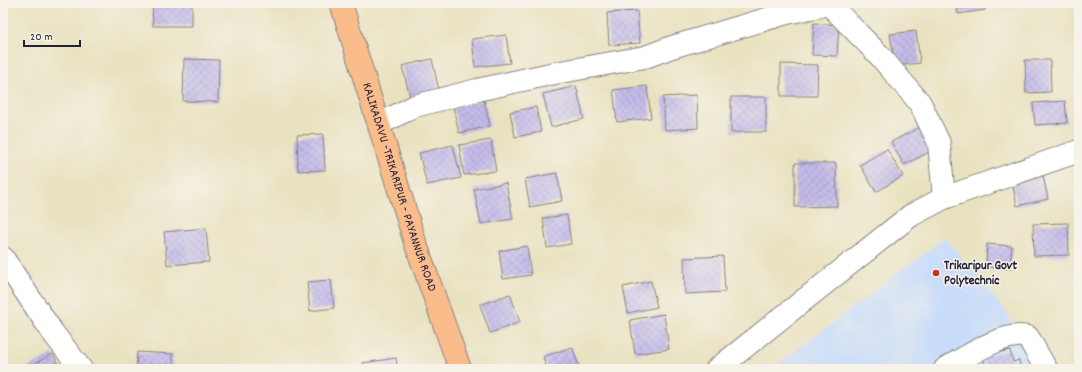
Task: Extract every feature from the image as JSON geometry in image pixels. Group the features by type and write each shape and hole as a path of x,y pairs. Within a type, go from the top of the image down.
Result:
{"main road":[{"name":"KALIKADAVU -TRIKARIPUR - PAYANNUR ROAD","path":"341,3 415,242 460,369"}],"street":[{"path":"378,124 415,106 477,90 555,73 645,57 672,47 787,13 828,4 880,56 920,103 939,143 944,198"},
{"path":"728,366 910,216 944,198 1079,151"},
{"path":"3,258 53,333 81,369"},
{"path":"945,369 994,342 1021,334 1028,337 1046,369"}],"shaded area":[{"name":"Trikaripur Govt Polytechnic","path":"945,237 1004,309 1038,369 772,369"}],"building":[{"path":"152,3 192,3 192,26 153,26"},
{"path":"957,3 984,3 985,10 958,14"},
{"path":"637,11 640,43 609,45 607,13"},
{"path":"814,23 839,25 837,56 812,55"},
{"path":"916,31 920,63 895,66 890,34"},
{"path":"506,35 510,63 475,67 472,39"},
{"path":"184,59 219,60 218,102 183,101"},
{"path":"432,59 439,91 410,97 402,66"},
{"path":"1025,60 1050,60 1051,92 1026,93"},
{"path":"781,64 818,65 817,96 781,96"},
{"path":"576,86 584,119 551,127 543,94"},
{"path":"647,86 651,118 617,122 613,90"},
{"path":"697,95 698,128 665,130 663,97"},
{"path":"731,97 766,97 766,132 731,132"},
{"path":"484,100 490,126 459,133 453,106"},
{"path":"1065,101 1067,123 1035,125 1033,103"},
{"path":"536,107 541,132 515,137 510,112"},
{"path":"924,125 937,148 904,165 891,142"},
{"path":"323,134 325,170 298,171 297,135"},
{"path":"491,140 496,171 464,175 459,145"},
{"path":"453,145 461,178 427,185 419,153"},
{"path":"887,149 903,176 876,192 860,165"},
{"path":"795,163 836,163 837,206 795,207"},
{"path":"557,173 562,201 530,207 525,179"},
{"path":"1043,176 1048,199 1017,206 1012,182"},
{"path":"506,183 513,219 481,224 474,189"},
{"path":"567,215 571,244 547,248 543,218"},
{"path":"1068,223 1069,255 1034,256 1033,224"},
{"path":"206,228 209,262 167,265 164,232"},
{"path":"987,244 1012,246 1010,269 986,267"},
{"path":"527,246 531,275 503,279 499,251"},
{"path":"723,256 725,292 685,294 684,258"},
{"path":"331,280 334,308 310,311 307,282"},
{"path":"651,281 657,307 628,313 623,287"},
{"path":"510,294 520,322 490,333 480,305"},
{"path":"664,314 669,349 635,354 630,320"},
{"path":"572,347 580,369 547,369 543,357"},
{"path":"1010,350 1013,362 1019,360 1021,369 986,369 983,356"},
{"path":"137,352 173,354 173,369 136,369"},
{"path":"53,354 61,369 24,369"},
{"path":"396,358 398,369 364,369 363,363"}],"place":[{"name":"Trikaripur Govt Polytechnic","path":"936,273"}]}
